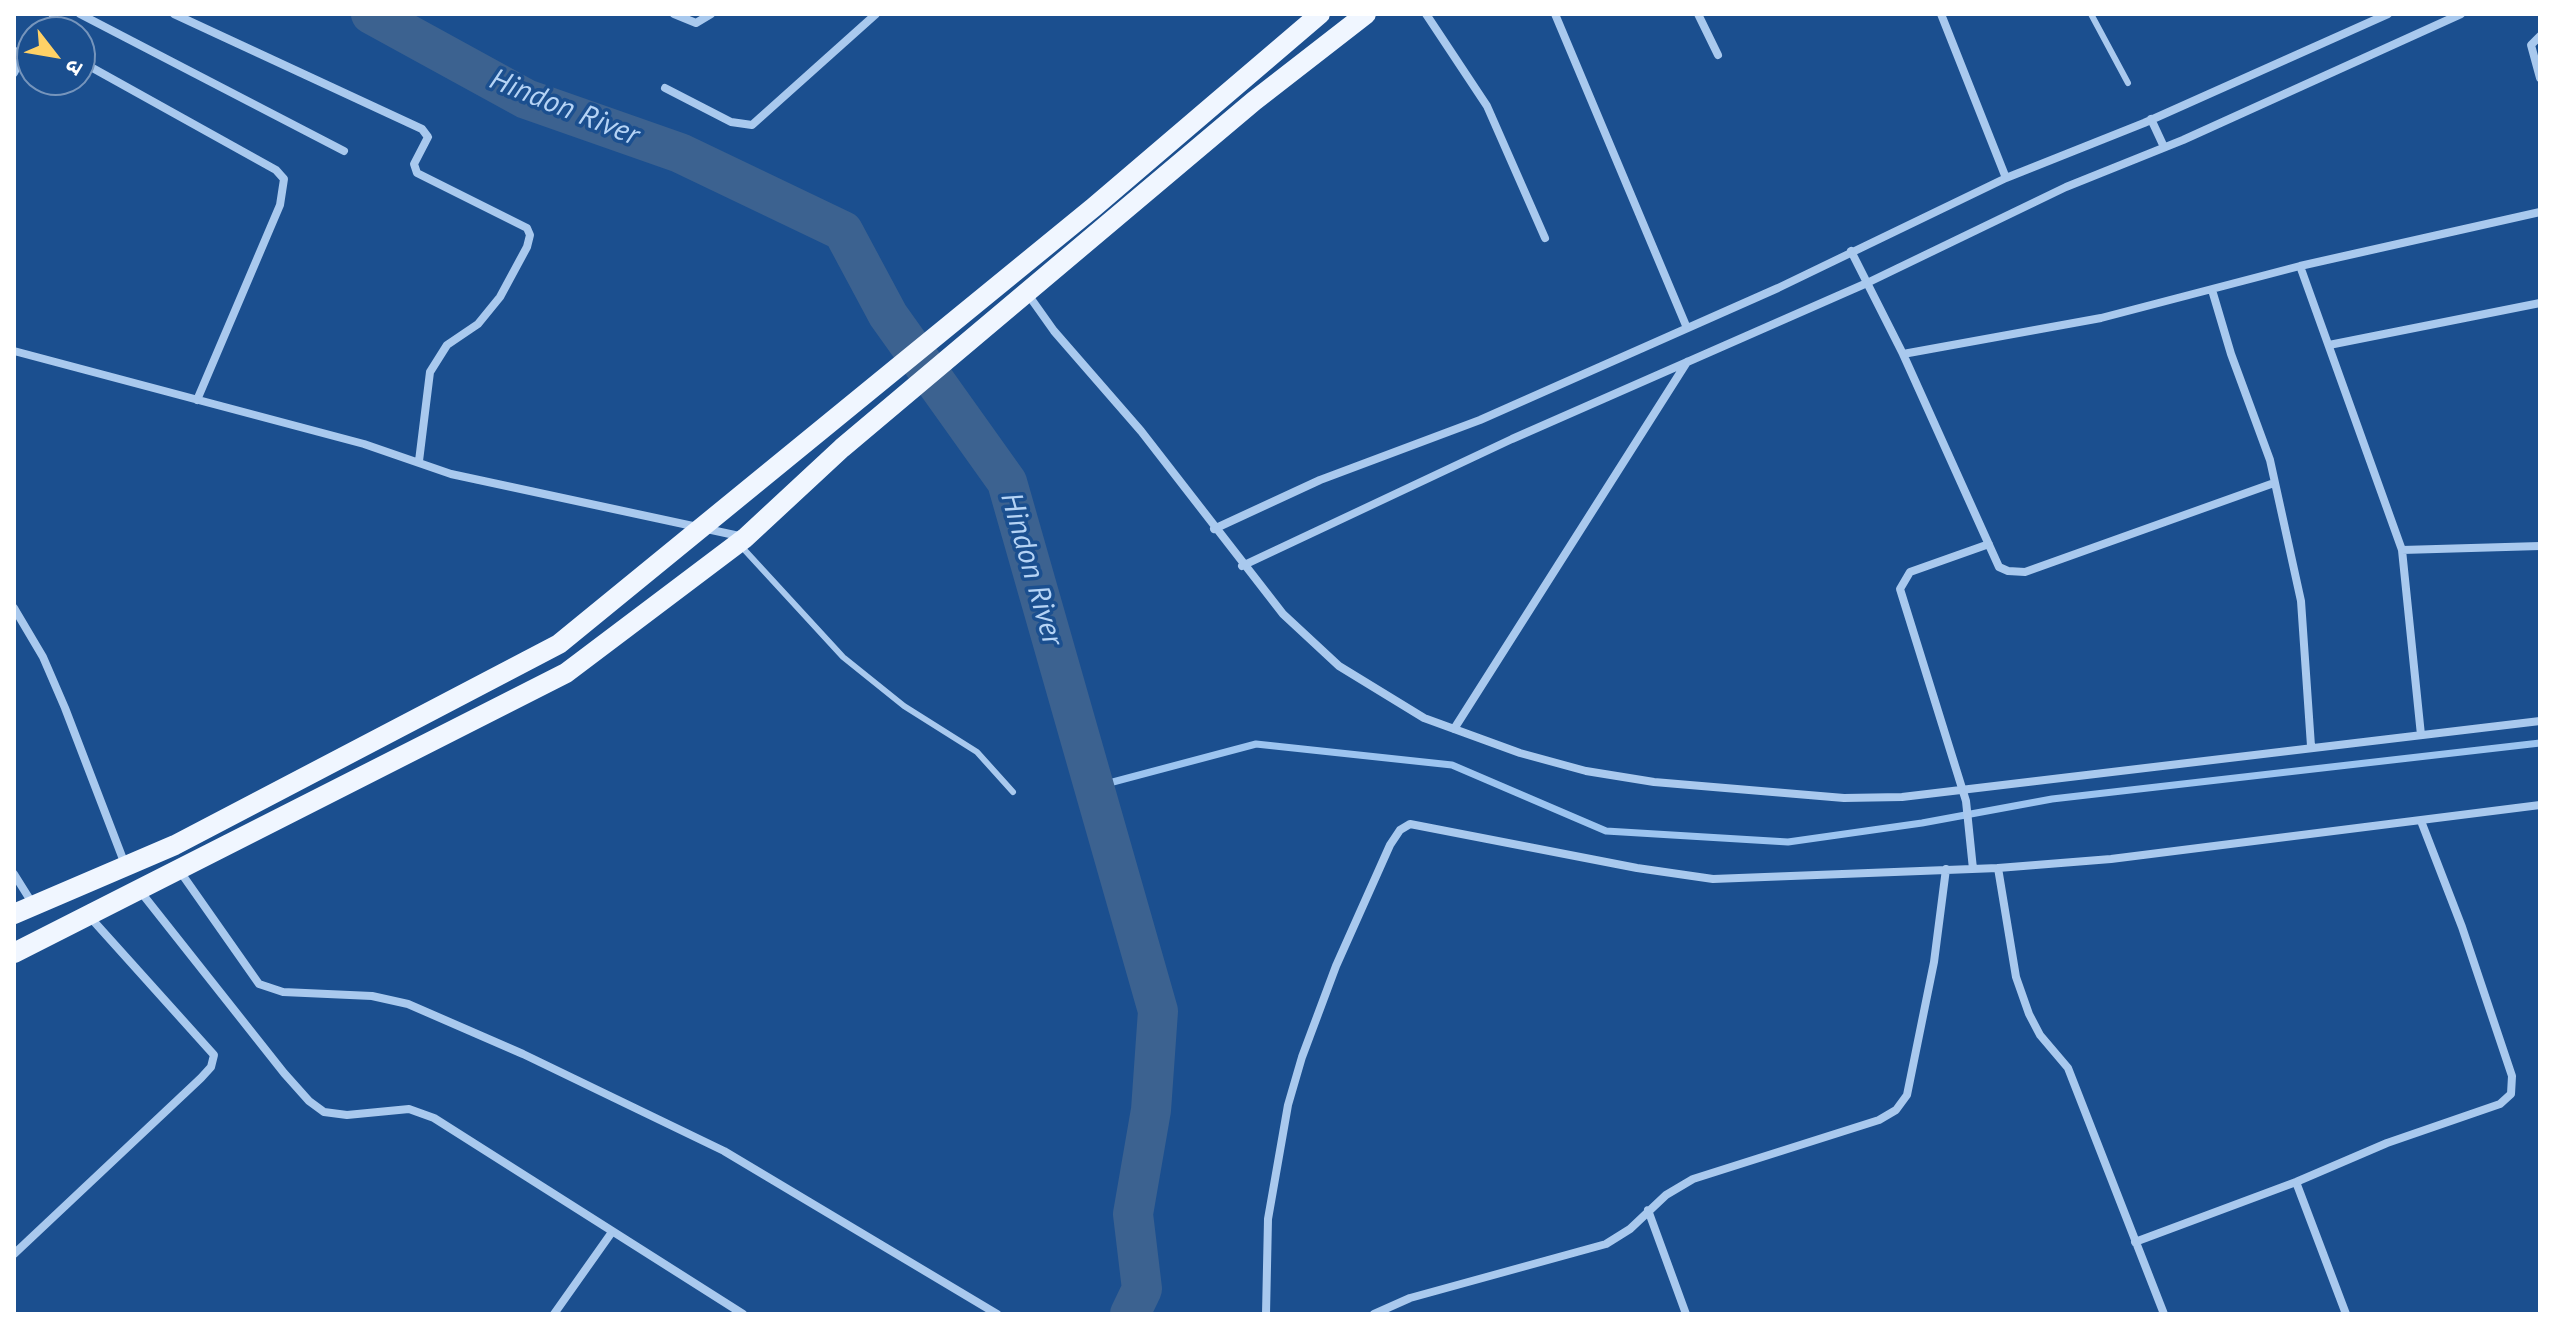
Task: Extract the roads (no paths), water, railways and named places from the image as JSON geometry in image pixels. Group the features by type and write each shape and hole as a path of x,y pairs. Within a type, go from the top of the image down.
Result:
{"main road":[{"path":"14,953 566,673 741,540 842,448 1023,295 1254,101 1366,14"},
{"path":"14,914 126,867 559,644 1006,280 1237,85 1307,18"},
{"path":"1237,85 1254,101"},
{"path":"653,569 670,594"}],"street":[{"path":"80,14 344,151"},
{"path":"174,14 422,129 428,137 414,164 417,173 527,228 530,235 527,247 495,305 478,324 447,345 430,372 424,398 419,461"},
{"path":"674,14 696,23 711,14"},
{"path":"665,88 731,122 752,125 876,14"},
{"path":"1426,14 1487,106 1545,238"},
{"path":"1555,14 1687,328"},
{"path":"1698,14 1718,55"},
{"path":"1941,14 2006,178"},
{"path":"1214,529 1320,480 1480,420 1853,255 2006,178 2152,123 2388,14"},
{"path":"1242,566 2066,187 2461,14"},
{"path":"2540,36 2531,45 2540,78"},
{"path":"96,70 276,170 284,179 280,205 197,400"},
{"path":"2152,123 2163,145"},
{"path":"1903,354 2101,318 2300,266 2540,212"},
{"path":"1853,255 1903,354 1999,567 2025,572 2274,483"},
{"path":"2300,266 2402,550 2421,735"},
{"path":"2212,290 2231,354 2261,430 2301,601 2311,746"},
{"path":"1023,295 1141,431 1242,566 1283,614 1339,666 1424,718 1586,771 1654,782 1844,798 1902,797 1961,787 2540,721"},
{"path":"2329,345 2540,303"},
{"path":"14,351 419,461 481,481 706,527 741,540"},
{"path":"1454,729 1687,361"},
{"path":"1973,869 1966,801 1900,589 1910,572 1989,544"},
{"path":"2402,550 2540,546"},
{"path":"14,608 43,657 126,867"},
{"path":"1266,1314 1268,1219 1288,1105 1302,1057 1336,966 1400,830 1410,824 1637,868 1713,879 1998,868 2111,859 2540,805"},
{"path":"2135,1242 2296,1182 2387,1143 2500,1104 2511,1094 2512,1076 2462,927 2421,821"},
{"path":"1998,868 2016,977 2029,1014 2040,1035 2068,1068 2164,1314"},
{"path":"179,869 259,984 283,992 372,996 398,1001 523,1054 724,1151 997,1314"},
{"path":"1374,1314 1410,1298 1606,1244 1693,1179 1879,1120 1896,1110 1907,1095 1934,962 1946,869"},
{"path":"14,874 34,906"},
{"path":"139,891 309,1101 324,1112 347,1115 392,1109 423,1112 743,1314"},
{"path":"14,1254 201,1078 211,1067 214,1055 88,916"},
{"path":"2296,1182 2346,1314"},
{"path":"1648,1210 1686,1314"},
{"path":"554,1314 612,1232"}],"lane":[{"path":"2091,14 2128,83"},
{"path":"741,540 852,665 904,706 977,752 1013,792"}],"waterway":[{"name":"Hindon River","path":"371,14 526,99 680,153 843,231 888,315 1007,482 1158,1011 1151,1110 1133,1214 1142,1289 1130,1314"},
{"path":"1094,787 1256,744 1452,765 1606,831 1788,842 1922,823 2052,799 2540,743"}]}
